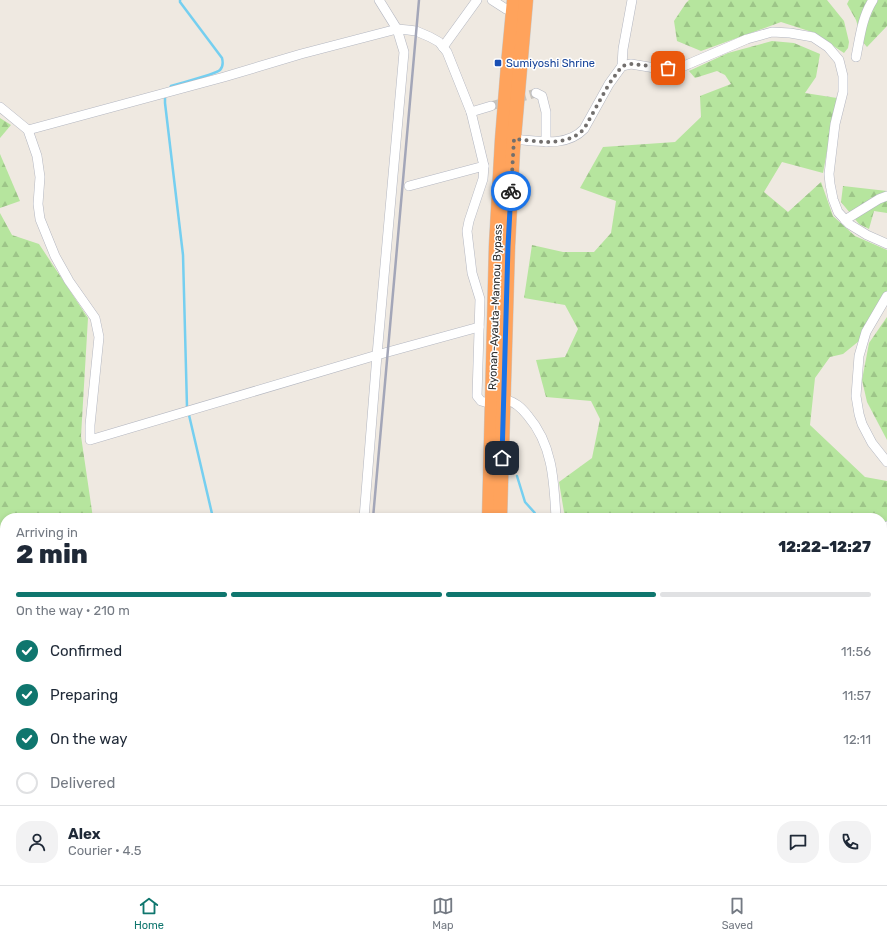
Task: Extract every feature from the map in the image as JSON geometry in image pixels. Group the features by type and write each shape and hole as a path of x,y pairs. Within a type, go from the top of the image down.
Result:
{"highway":[{"name":"Ryonan-Ayauta-Mannou Bypass","path":"500,513 496,245 526,0"},
{"name":"Ryonan-Ayauta-Mannou Bypass","path":"508,139 508,64 514,5"},
{"name":"Ryonan-Ayauta-Mannou Bypass","path":"489,513 498,401"}],"street":[{"path":"364,513 404,52 397,29 379,0"},
{"path":"443,47 477,0"},
{"path":"492,0 506,9 514,5"},
{"path":"508,139 546,142 564,141 580,133 587,124 609,84 622,66 623,49 632,0"},
{"path":"856,57 861,30 872,0"},
{"path":"28,130 224,77 300,54 397,29 416,31 439,42 447,52 471,112 484,166 483,179 467,231 472,273 480,299 477,396 481,401 512,402 525,412 534,422 545,443 550,457 554,480 556,513"},
{"path":"622,66 631,64 668,68 684,66 747,39 772,32 790,33 812,37 828,47 839,60 843,76 843,92 835,124 829,174 830,184 838,212 849,224 867,235 887,244"},
{"path":"536,93 542,96 546,112 546,142"},
{"path":"471,112 491,106"},
{"path":"0,107 28,130 37,156 40,177 38,204 40,219 69,281 95,318 98,328 99,337 90,425 90,440 377,355 479,327"},
{"path":"409,186 484,166"},
{"path":"845,220 879,199 887,196"},
{"path":"887,296 866,332 859,356 856,396 862,424 872,442 887,462"}],"green space":[{"path":"689,0 827,0 844,21 849,42 848,48 844,53 812,32 781,22 701,51 677,41 674,21"},
{"path":"849,0 887,0 887,26 867,47 863,42 856,20 847,4"},
{"path":"772,41 794,43 820,54 816,77 805,93 837,98 823,173 782,162 764,192 788,212 821,182 833,216 855,236 887,250 887,294 859,341 843,354 830,357 815,378 810,425 865,477 887,481 887,513 564,513 559,482 592,458 600,419 591,401 546,397 536,360 565,357 578,329 565,305 524,298 532,245 563,252 594,252 611,233 616,201 580,188 603,147 675,142 701,117 700,96 731,84 725,75 717,71 695,78 689,71 728,53"},
{"path":"0,118 11,125 0,138"},
{"path":"0,154 20,201 0,208"},
{"path":"843,186 887,191 887,213 874,211 869,229 859,224 841,202"},
{"path":"0,213 12,235 39,244 88,318 81,436 92,513 0,513"},
{"path":"887,317 887,440 867,402 862,380 869,343"}],"waterway":[{"path":"170,88 171,86 217,72 221,69 222,64 222,58 180,0"},
{"path":"165,98 183,255 187,407"},
{"path":"189,415 212,513"},
{"path":"517,476 525,502 535,513"}],"tunnel":[{"path":"491,106 536,93"}],"railway":[{"path":"373,513 419,0"}],"way so far":[{"path":"511,191 514,139 546,142 564,141 574,137 584,129 614,75 622,66 631,64 655,68 668,68"}],"place":[{"name":"Sumiyoshi Shrine","path":"498,63"}],"route":[{"path":"502,458 511,191"}]}
